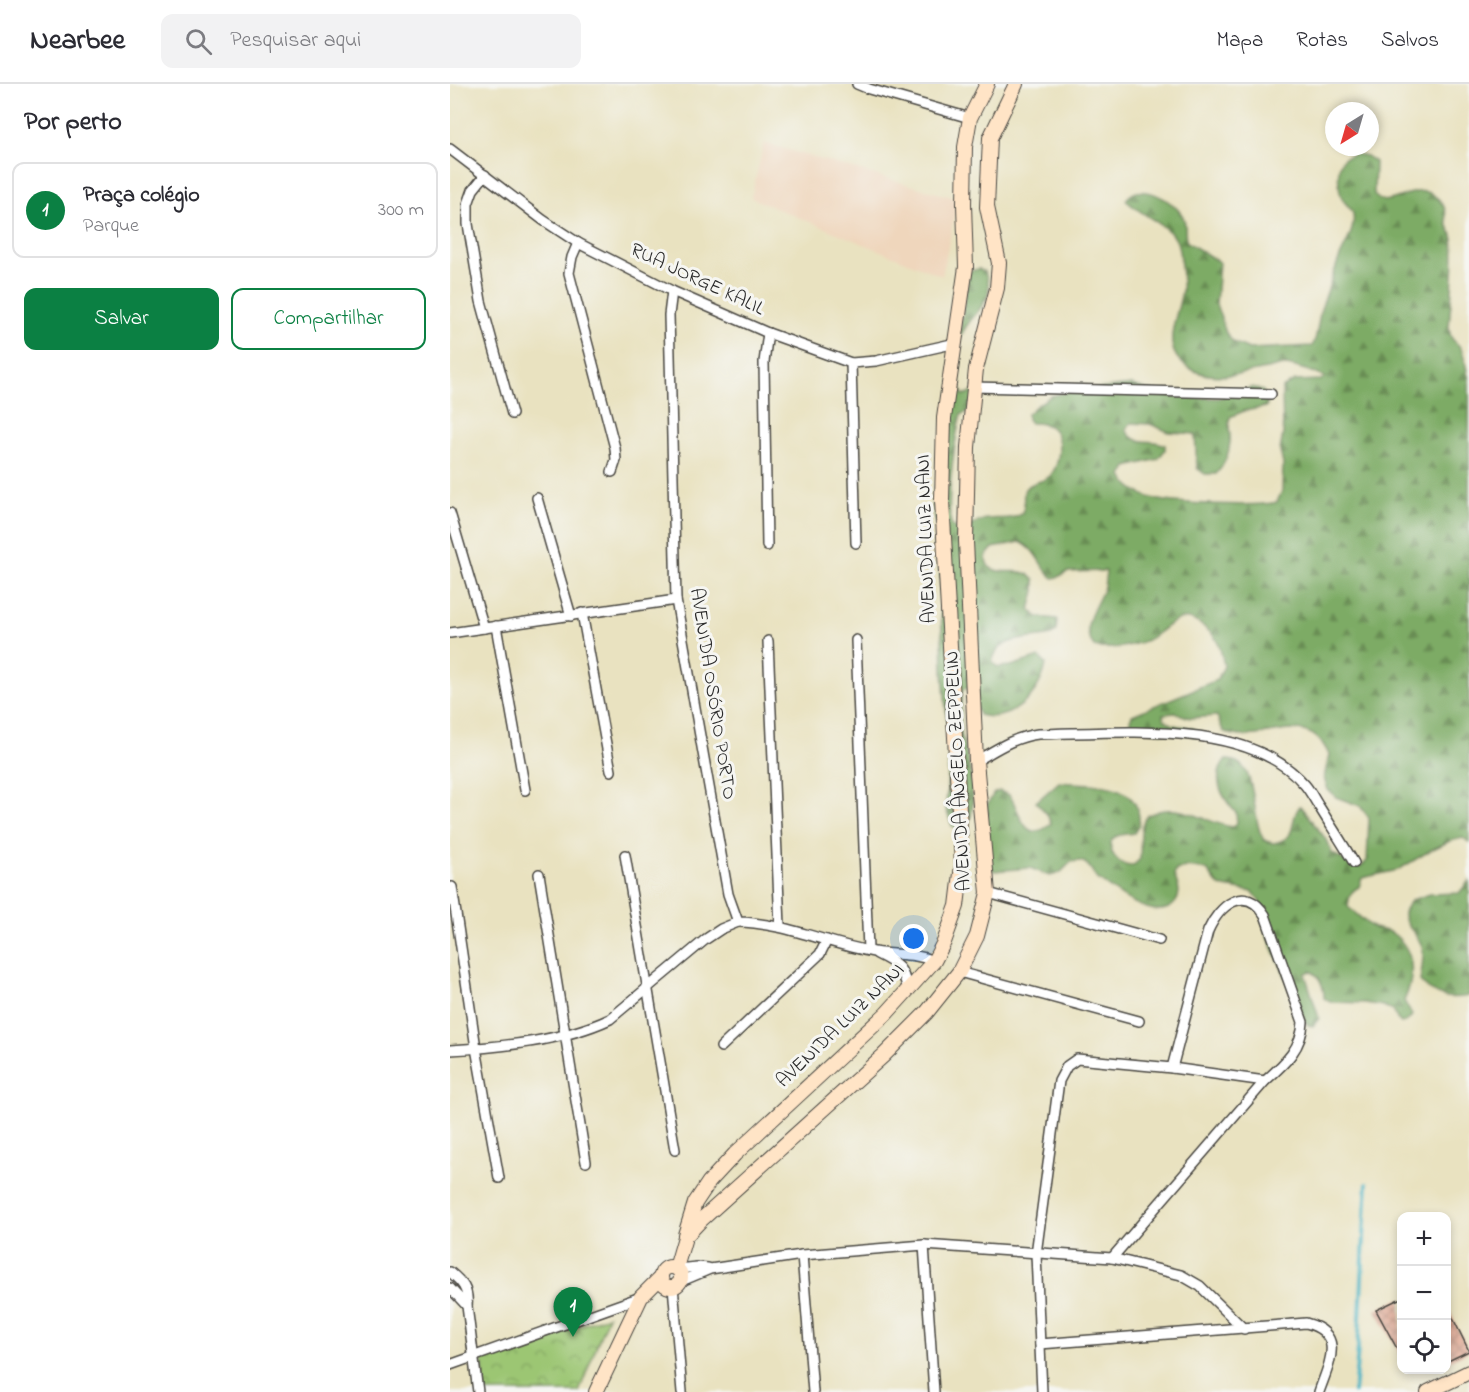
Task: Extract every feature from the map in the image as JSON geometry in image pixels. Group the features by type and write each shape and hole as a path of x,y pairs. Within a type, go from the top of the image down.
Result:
{"street":[{"path":"857,84 970,118"},
{"path":"987,84 970,118 965,147 964,204 987,207"},
{"name":"AVENIDA ÂNGELO ZEPPELIN","path":"682,1243 883,1056 927,1012 959,972 977,936 988,893 976,761 966,540 968,447 976,369 998,288 999,263 987,207 990,138 1017,84"},
{"name":"RUA JORGE KALIL","path":"450,149 543,220 578,243 672,291 768,333 851,363 876,361 956,343"},
{"path":"485,176 473,190 468,204 468,224 481,301 512,414"},
{"name":"AVENIDA LUIZ NANI","path":"682,1243 695,1203 709,1182 735,1154 908,991 934,961 944,942 957,906 962,865 942,500 944,418 966,267 964,204"},
{"path":"578,243 569,273 615,448 616,460 612,472"},
{"name":"AVENIDA OSÓRIO PORTO","path":"672,291 669,315 676,600 728,894 738,922"},
{"path":"767,546 764,362 768,333"},
{"path":"851,363 856,543"},
{"path":"974,387 1270,394"},
{"path":"537,498 571,616"},
{"path":"450,513 484,628"},
{"path":"450,633 676,600"},
{"path":"582,614 611,771"},
{"path":"496,626 525,790"},
{"path":"856,640 871,952"},
{"path":"768,641 780,926"},
{"path":"976,761 1021,736 1038,734 1159,732 1227,740 1262,752 1286,768 1305,785 1354,863"},
{"path":"625,855 675,1150"},
{"path":"539,874 586,1162"},
{"path":"452,887 499,1178"},
{"path":"988,893 1159,940"},
{"path":"1112,1258 1265,1081 1287,1062 1298,1047 1304,1022 1265,915 1259,906 1241,899 1220,910 1213,920 1208,931 1172,1068"},
{"path":"450,1050 518,1043 592,1028 610,1020 706,939 720,929 738,922 758,922 780,926 871,952 920,955 934,961"},
{"path":"722,1047 820,954 827,940"},
{"path":"871,952 900,968 904,973 908,991"},
{"path":"959,972 1139,1022"},
{"path":"1042,1392 1036,1254 1059,1081 1067,1066 1077,1059 1172,1068 1265,1081"},
{"path":"682,1243 672,1277 682,1392"},
{"path":"924,1245 934,1392"},
{"path":"450,1365 644,1294 672,1277 802,1255 924,1245 1112,1258 1180,1275 1200,1286 1244,1329"},
{"path":"802,1255 813,1392"},
{"path":"450,1272 465,1287 468,1294 467,1306 478,1392"},
{"path":"450,1288 467,1306"},
{"path":"596,1392 644,1294"},
{"path":"1040,1344 1306,1323 1326,1332 1331,1341 1332,1353 1319,1392"},
{"path":"1428,1392 1469,1372"}],"shaded area":[{"path":"764,143 958,199 942,276 751,198"}],"green space":[{"path":"1349,156 1366,156 1375,162 1374,194 1380,200 1415,192 1434,195 1444,207 1452,235 1454,267 1449,328 1452,339 1463,353 1469,380 1469,842 1463,838 1450,841 1398,870 1362,878 1359,887 1352,892 1350,897 1348,907 1374,928 1392,933 1406,947 1411,973 1404,1001 1412,1015 1410,1018 1401,1023 1393,1010 1383,1006 1330,1002 1324,998 1319,978 1310,971 1305,974 1319,1018 1313,1026 1308,1025 1305,1021 1265,930 1259,900 1253,892 1219,886 1207,870 1187,867 1176,870 1174,875 1179,892 1176,902 1168,908 1158,910 1141,906 1122,896 1097,878 1082,861 1071,862 1060,873 1050,876 1030,868 994,871 991,868 984,811 994,793 999,791 1009,795 1028,829 1041,830 1051,824 1047,814 1036,802 1059,782 1112,787 1132,799 1138,810 1139,825 1134,833 1115,837 1110,846 1118,861 1128,866 1133,865 1140,859 1142,826 1150,814 1178,810 1232,827 1237,823 1236,813 1226,801 1220,788 1219,774 1225,760 1236,762 1244,769 1249,779 1259,830 1264,840 1276,843 1287,837 1300,806 1325,838 1332,853 1354,867 1360,867 1367,861 1369,818 1360,806 1336,797 1328,790 1324,778 1329,755 1320,740 1308,732 1295,730 1252,736 1237,735 1223,731 1217,716 1190,718 1176,713 1163,714 1164,719 1169,723 1193,728 1197,731 1197,736 1157,732 1131,726 1132,715 1217,680 1224,666 1220,648 1213,635 1195,621 1182,619 1176,620 1140,643 1115,648 1099,648 1094,646 1090,639 1088,625 1103,590 1106,571 1067,572 1053,578 1030,549 1020,542 993,548 986,556 989,567 999,571 1024,573 1035,580 1035,591 1030,610 1038,617 1057,619 1056,632 1051,635 1016,640 1001,647 996,653 992,662 998,667 1011,666 1039,657 1046,664 1038,686 1031,696 1013,711 991,717 979,715 968,687 962,691 961,732 972,783 973,806 967,828 952,826 946,809 949,751 943,672 939,530 932,504 938,479 957,352 959,382 963,395 980,389 983,393 977,407 961,415 959,425 950,489 950,517 952,526 956,528 987,519 1011,518 1019,515 1024,506 1025,489 1050,476 1058,459 1058,438 1052,428 1047,425 1030,423 1027,419 1027,414 1037,405 1051,396 1067,392 1132,385 1174,397 1208,398 1219,398 1253,387 1263,391 1268,402 1266,407 1244,411 1230,417 1229,451 1224,464 1216,474 1205,474 1197,468 1195,434 1169,432 1150,424 1131,423 1126,429 1133,438 1165,445 1165,450 1158,459 1127,467 1122,476 1132,488 1155,499 1165,501 1236,505 1277,502 1282,491 1283,464 1280,451 1283,434 1282,388 1295,381 1321,380 1325,377 1285,365 1221,376 1203,374 1183,364 1172,345 1182,290 1181,265 1176,240 1167,230 1126,200 1132,194 1139,192 1156,194 1164,198 1182,215 1187,242 1219,262 1216,304 1226,333 1233,342 1249,349 1312,346 1316,338 1322,306 1353,224 1353,212 1343,200 1340,191 1339,167 1344,158"},
{"path":"979,269 984,271 989,291 982,306 966,327 957,348 969,271"},
{"path":"1469,881 1469,996 1455,998 1442,996 1431,991 1420,981 1423,951 1407,924 1404,913 1412,900 1430,894 1459,893"},
{"path":"608,1316 579,1392 485,1392 482,1358"}],"building":[{"path":"1397,1300 1397,1349 1376,1310"},
{"path":"1451,1314 1469,1351 1451,1360"}],"waterway":[{"path":"1354,1392 1367,1184"}],"place":[{"name":"Praça colégio","path":"573,1337"}]}
